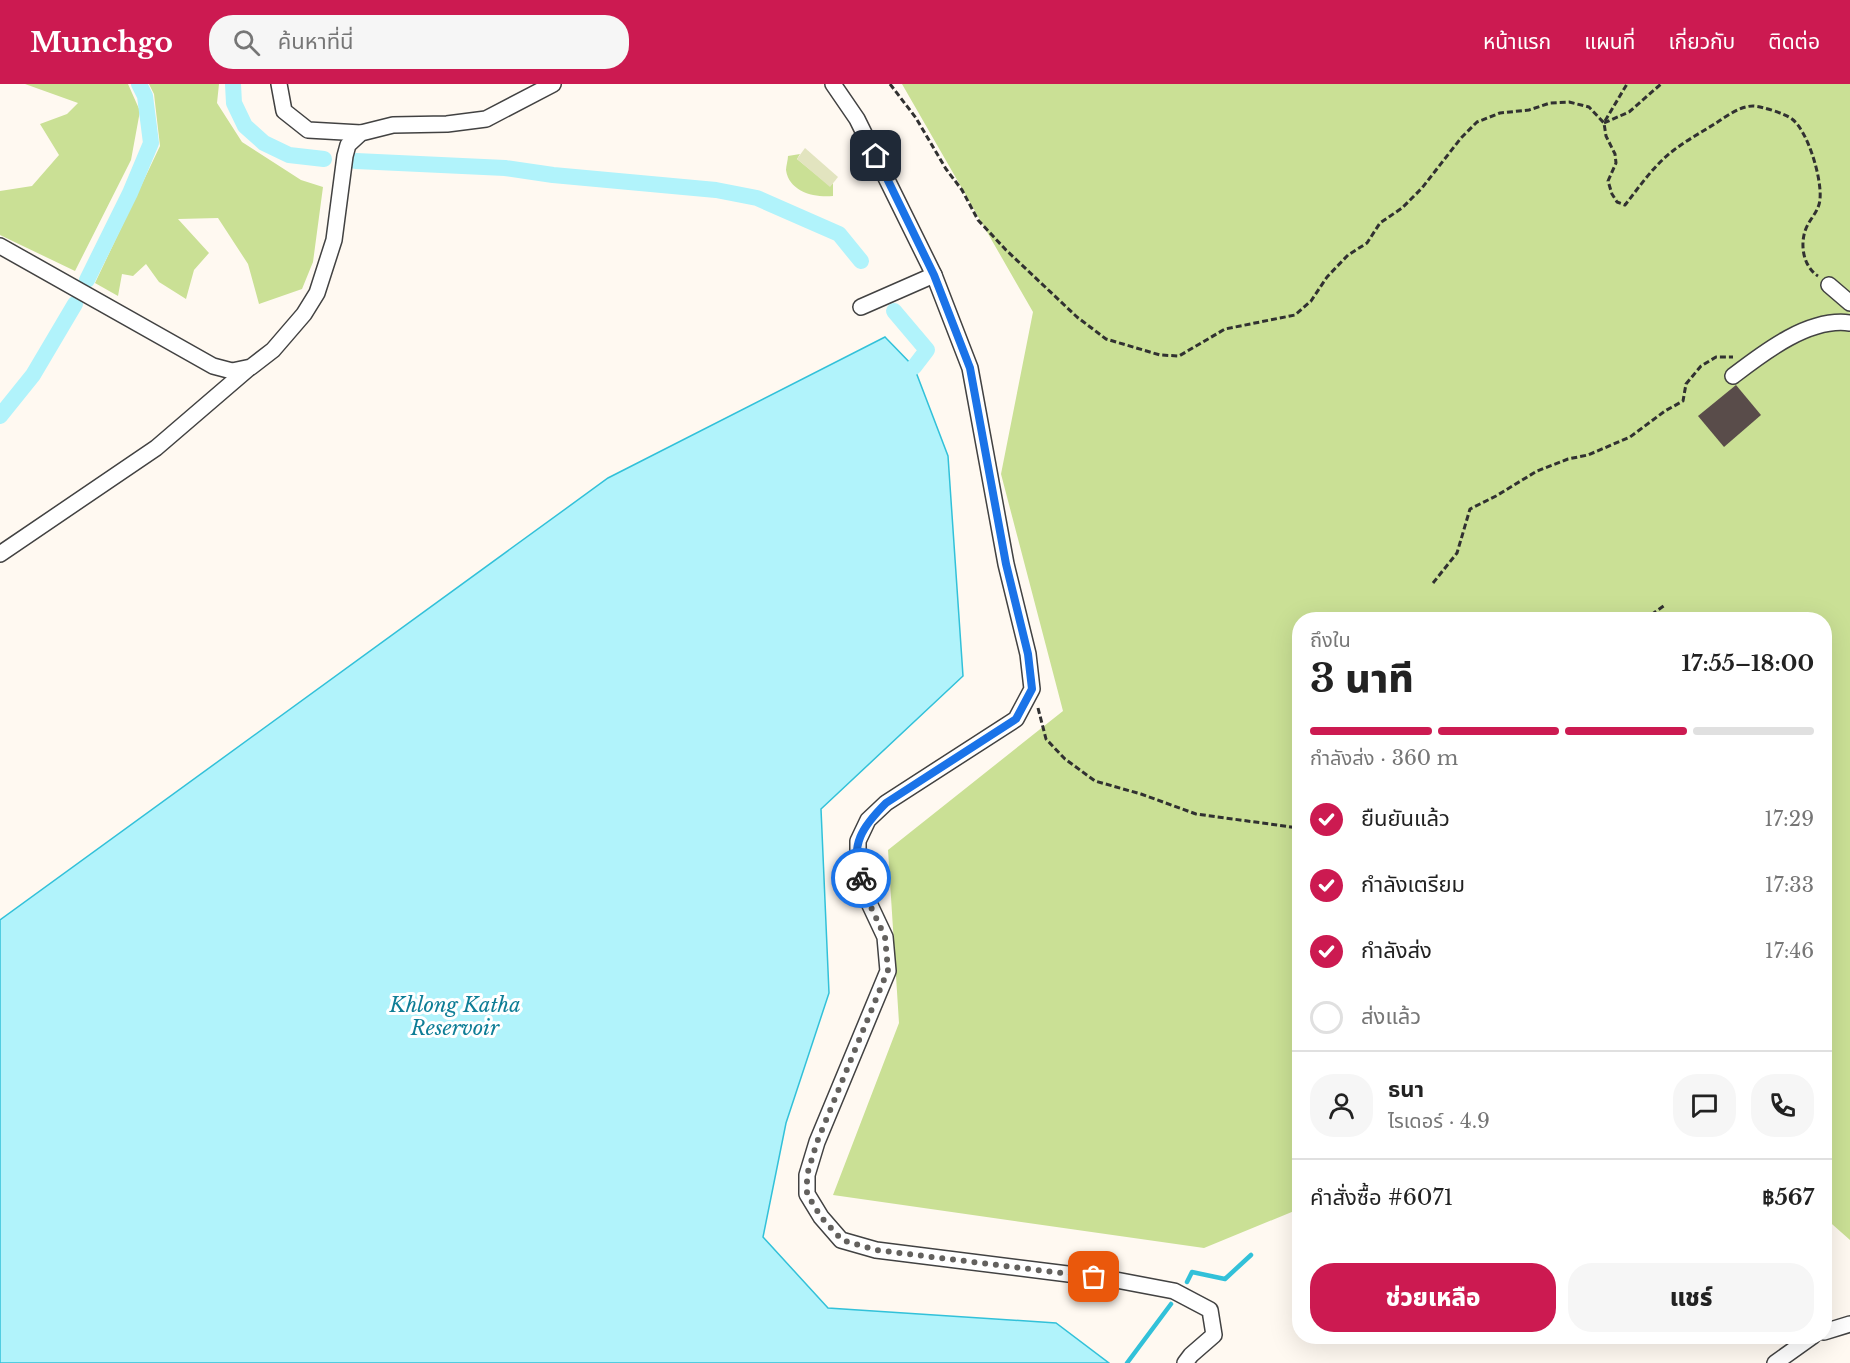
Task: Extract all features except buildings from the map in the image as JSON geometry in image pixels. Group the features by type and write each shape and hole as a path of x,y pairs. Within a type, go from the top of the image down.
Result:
{"street":[{"path":"279,84 284,111 308,130 361,133 393,125 447,124 486,118 553,84"},
{"path":"833,84 857,119 934,275 970,368 1006,564 1028,654 1032,689 1016,719 886,803 868,820 858,841 858,870 869,903 885,937 888,970 817,1142 807,1175 807,1194 821,1217 842,1240 868,1248 1116,1280 1174,1291 1210,1310 1214,1335 1185,1363"},
{"path":"0,554 156,448 273,350 304,314 317,293 334,240 348,145 361,133"},
{"path":"0,246 213,366 232,371 250,368"},
{"path":"861,307 934,275"},
{"path":"1829,285 1850,303"},
{"path":"1733,376 1770,348 1813,327 1850,323"},
{"path":"1832,1330 1850,1324"},
{"path":"1775,1363 1802,1344"}],"path":[{"path":"890,84 916,118 946,169 962,190 978,220 1006,250 1077,317 1106,339 1160,356 1179,356 1225,329 1294,315 1311,301 1327,277 1348,255 1368,243 1380,224 1402,208 1422,188 1461,138 1477,122 1500,113 1529,110 1550,103 1569,102 1588,107 1604,123 1606,136 1615,153 1616,163 1608,181 1617,202 1625,205 1647,176 1674,150 1730,114 1752,106 1792,118 1801,129 1815,160 1820,185 1818,210 1804,233 1804,257 1807,266 1829,285"},
{"path":"1604,123 1627,84"},
{"path":"1604,123 1629,112 1661,84"},
{"path":"1433,583 1457,553 1470,508 1496,496 1537,471 1568,459 1588,455 1630,437 1665,411 1683,401 1686,384 1701,366 1716,357 1735,357 1746,366"},
{"path":"1655,612 1665,605"},
{"path":"1032,689 1046,739 1065,759 1095,781 1141,794 1196,814 1292,827"}],"green space":[{"path":"25,84 128,84 140,111 131,160 75,271 0,235 0,191 32,186 59,155 40,124 67,114 78,103"},
{"path":"149,84 219,84 217,103 242,142 301,180 323,187 313,262 302,289 259,304 248,264 218,218 178,219 209,253 194,270 186,299 159,282 146,264 133,276 122,274 118,296 95,283 160,146 154,94"},
{"path":"902,84 1850,84 1850,1240 1832,1224 1832,612 1292,612 1292,1212 1204,1248 833,1195 899,1023 888,850 1063,711 1001,474 1033,312"},
{"path":"805,148 838,177 830,187 797,159"},
{"path":"800,154 797,159 830,186 833,183 833,196 818,196 804,192 792,184 786,170 788,156"}],"water":[{"name":"Khlong Katha Reservoir","path":"885,337 914,367 948,456 963,676 821,809 829,993 786,1123 763,1237 828,1308 1056,1323 1109,1363 0,1363 0,920 608,478"}],"waterway":[{"path":"87,280 130,193 151,143 145,96 139,84"},
{"path":"233,84 234,103 245,126 264,143 289,155 324,159"},
{"path":"356,161 505,168 553,175 716,190 757,198 839,234 861,261"},
{"path":"0,416 33,375 75,304"},
{"path":"894,311 927,350 914,367"},
{"path":"1187,1282 1192,1272 1225,1279 1251,1255"},
{"path":"1127,1363 1171,1304"}],"way so far":[{"path":"861,878 869,903 885,937 888,970 817,1142 807,1175 807,1194 821,1217 842,1240 876,1250 1094,1277"}],"route":[{"path":"861,878 858,870 858,841 868,820 886,803 1016,719 1032,689 1028,654 1006,564 970,368 934,275 876,156"}]}
